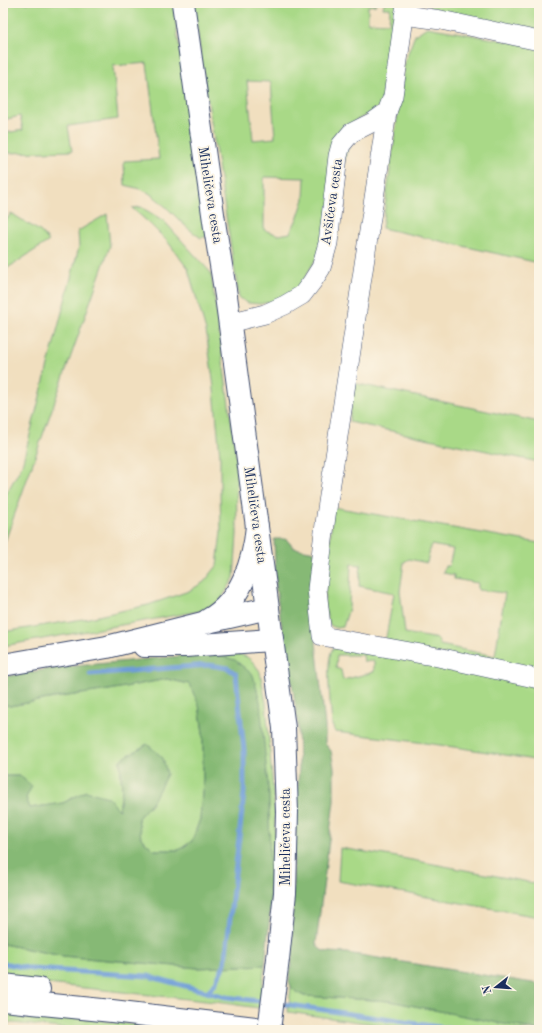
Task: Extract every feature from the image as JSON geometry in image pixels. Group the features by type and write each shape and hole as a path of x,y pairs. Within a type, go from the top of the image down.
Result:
{"main road":[{"name":"Miheličeva cesta","path":"183,3 229,323 284,728 287,812 285,893 270,1030"},
{"path":"203,623 222,610 237,591 244,579 250,563 256,538 256,526"},
{"path":"3,665 107,647 268,608"},
{"path":"107,647 185,646 272,640"},
{"path":"3,985 67,992 112,1011"},
{"path":"3,1000 112,1011 270,1030"}],"street":[{"path":"539,41 441,20 405,9 393,96 387,112 323,539 317,589 322,636 438,657 539,679"},
{"name":"Avšičeva cesta","path":"229,323 265,314 285,305 302,295 312,282 321,268 328,243 338,156 341,145 351,133 373,122 387,112"}],"green space":[{"path":"3,3 173,3 207,236 201,238 194,233 149,193 125,185 124,161 159,159 147,63 113,66 118,119 68,126 72,151 3,152 3,124 5,133 23,130 20,116 3,120"},
{"path":"194,3 377,3 376,5 368,6 368,22 389,23 390,8 383,8 384,3 399,3 384,100 376,110 355,121 320,252 298,289 280,300 260,304 248,303 239,298 201,58","holes":["247,81 271,82 275,138 253,140","264,177 305,178 304,199 298,217 290,233 279,235 264,230"]},
{"path":"428,3 539,3 539,35 439,13 430,7"},
{"path":"427,27 539,47 539,263 382,228 405,61 415,35"},
{"path":"141,207 164,221 211,273 236,456 237,534 234,578 220,601 200,611 3,646 3,632 89,618 148,605 189,591 204,582 217,566 221,532 220,456 213,379 206,331 188,269 168,242 132,208"},
{"path":"11,213 41,232 49,241 3,271 3,219 8,218"},
{"path":"107,214 110,246 3,547 3,500 22,465 79,247 78,231"},
{"path":"354,383 539,422 539,462 349,422"},
{"path":"333,507 539,543 539,674 385,643 394,593 359,586 361,565 351,564 349,608 343,627 336,628 330,625 324,606","holes":["431,545 453,549 449,566 445,566 443,573 454,575 454,579 478,583 478,590 505,593 495,656 440,645 438,639 405,633 400,591 404,562 409,559 427,563"]},
{"path":"274,539 286,539 294,548 315,552 315,633 325,726 325,743 331,751 334,768 334,801 316,944 321,950 328,952 347,953 539,984 539,1030 390,1001 304,996 296,992 291,987 289,981 292,958 293,876 299,768 298,724 276,589"},
{"path":"338,642 539,683 539,761 462,748 335,732 332,725 329,665 332,650","holes":["337,655 363,655 364,662 374,661 374,672 343,680 341,670 336,668"]},
{"path":"212,653 239,654 247,657 254,663 260,672 266,703 275,815 275,859 270,914 269,795"},
{"path":"212,653 235,660 253,675 260,701 269,795 270,914 265,965 198,968 62,956 3,944 3,776 20,776 32,786 26,798 30,808 63,803 86,791 108,797 119,810 122,790 120,760 147,744 163,758 167,774 153,801 138,818 141,838 154,850 179,850 192,841 200,819 203,780 203,733 199,705 189,684 167,679 10,706 3,704 3,677 55,668"},
{"path":"167,679 189,684 199,704 203,733 203,780 200,819 192,841 179,850 154,850 141,838 138,818 153,801 120,760 122,790 119,811 86,791 63,803 30,808 20,776 3,776 3,704 10,706"},
{"path":"340,848 391,856 539,884 539,917 338,881"},
{"path":"3,944 62,956 198,968 265,965 259,1008 3,978"},
{"path":"291,987 296,992 304,996 390,1001 537,1030 415,1030 288,1012"},
{"path":"3,1010 181,1030 79,1030 3,1022"}],"waterway":[{"path":"90,674 209,665 228,668 236,674 244,750 244,793 225,963 215,984 207,992"},
{"path":"3,963 32,969 148,976 226,997 267,1002"},
{"path":"277,1003 458,1030"}]}
